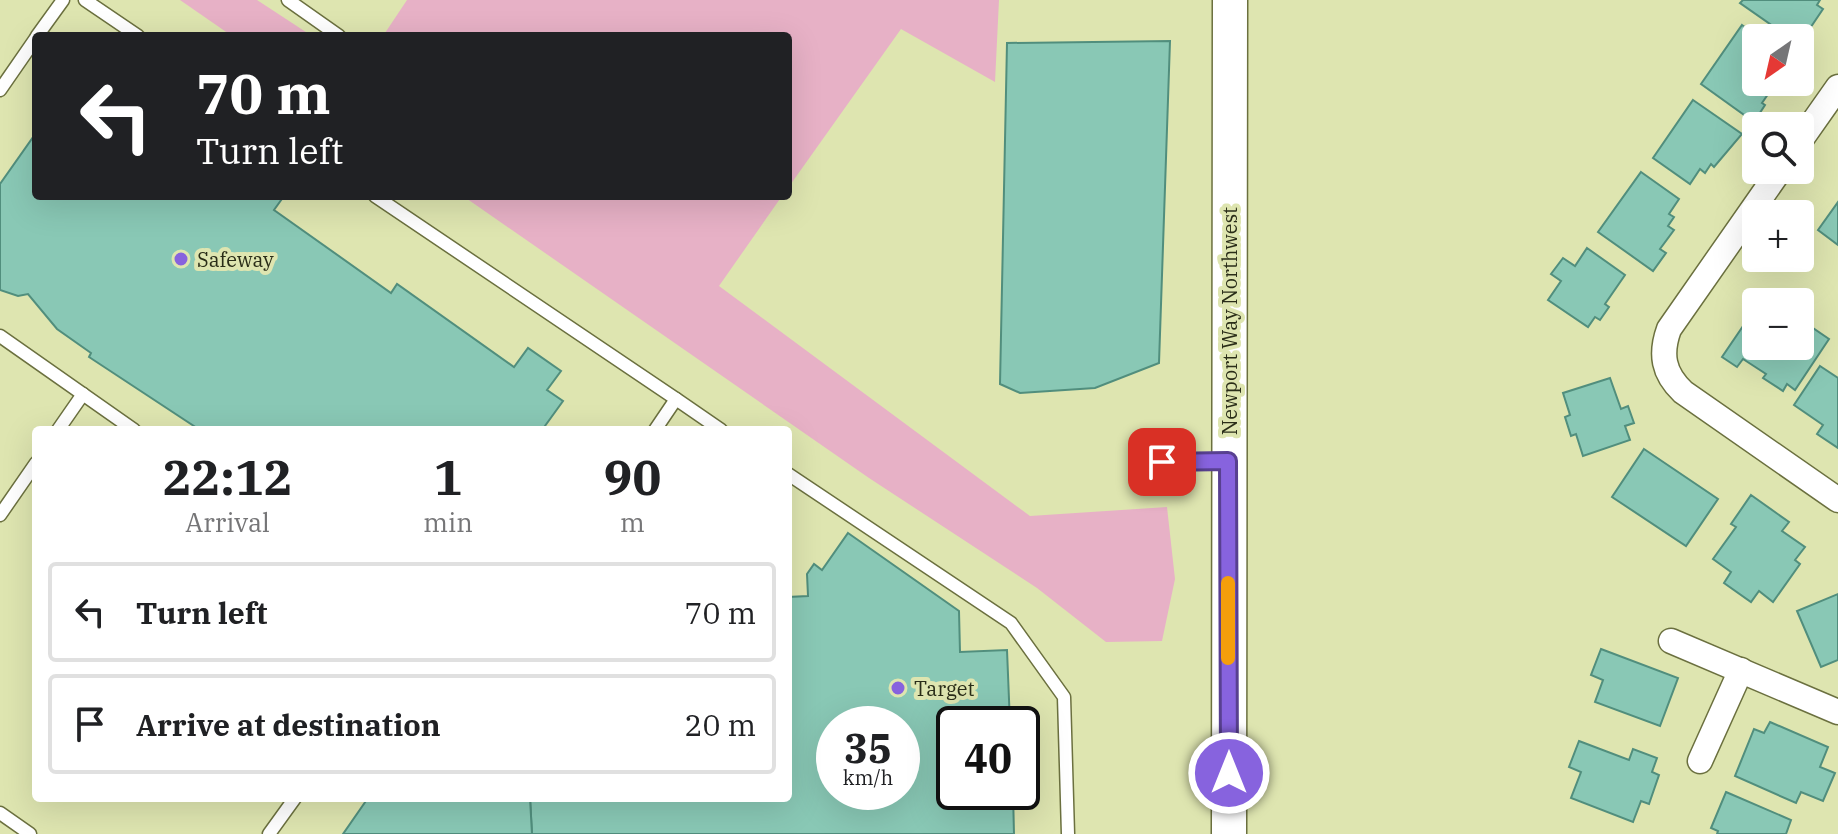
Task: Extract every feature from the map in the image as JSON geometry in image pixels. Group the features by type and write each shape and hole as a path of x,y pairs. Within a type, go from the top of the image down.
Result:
{"street":[{"name":"Newport Way Northwest","path":"1229,834 1230,0"},
{"path":"1814,121 1838,87"},
{"path":"1770,184 1669,329 1662,356 1673,383 1692,399 1838,500"},
{"path":"1671,641 1838,712"},
{"path":"1700,761 1741,670"}],"lane":[{"path":"41,32 63,0"},
{"path":"85,0 132,32"},
{"path":"288,0 333,32"},
{"path":"0,90 32,44"},
{"path":"381,200 715,426"},
{"path":"0,336 128,426"},
{"path":"61,426 83,394"},
{"path":"658,426 676,399"},
{"path":"1162,462 1228,461"},
{"path":"0,515 32,469"},
{"path":"792,477 1011,623 1064,697 1068,834"},
{"path":"269,834 292,802"},
{"path":"0,813 30,834"}],"shaded area":[{"path":"180,0 257,0 306,32 226,32"},
{"path":"407,0 999,0 995,82 901,29 792,182 792,32 386,32"},
{"path":"469,200 779,200 719,286 1030,516 1167,507 1175,579 1162,641 1106,642 1037,588 869,478"}],"building":[{"path":"1743,0 1820,0 1817,5 1823,9 1813,24 1770,24 1740,3"},
{"path":"1742,25 1742,96 1767,96 1760,112 1742,113 1701,84"},
{"path":"1170,41 1159,363 1095,388 1020,393 1000,384 1007,43"},
{"path":"1693,100 1742,134 1714,167 1711,164 1705,173 1700,169 1690,184 1653,158"},
{"path":"32,139 32,200 281,200 274,210 391,293 397,284 514,367 528,348 561,371 547,390 563,401 545,426 194,426 89,357 91,353 57,329 28,294 18,296 0,290 0,184"},
{"path":"1641,172 1679,199 1669,214 1674,217 1668,226 1674,230 1660,249 1666,253 1653,271 1598,232"},
{"path":"1838,202 1838,245 1818,230"},
{"path":"1587,248 1625,275 1605,304 1609,307 1600,320 1595,317 1588,327 1548,300 1561,281 1551,274 1563,258 1575,266"},
{"path":"1742,328 1742,360 1737,367 1722,357"},
{"path":"1814,329 1829,339 1795,390 1787,384 1783,391 1763,378 1766,374 1745,360 1814,360"},
{"path":"1820,366 1838,378 1838,448 1817,434 1823,425 1794,405"},
{"path":"1610,378 1621,409 1628,406 1634,423 1625,426 1630,440 1583,456 1576,434 1571,436 1565,417 1570,415 1563,393"},
{"path":"1644,449 1718,499 1686,546 1612,497"},
{"path":"1751,495 1789,522 1782,531 1805,547 1795,560 1800,564 1773,602 1759,591 1751,602 1724,583 1731,572 1713,559 1736,527 1731,524"},
{"name":"Target","path":"848,533 959,611 960,652 1007,650 1009,706 936,706 936,810 1013,810 1014,834 532,834 530,802 792,802 792,597 808,596 807,574 814,564 822,570"},
{"path":"1838,594 1838,660 1821,667 1797,611"},
{"path":"1601,649 1678,678 1660,726 1595,702 1603,680 1591,675"},
{"path":"1770,722 1828,747 1820,767 1835,773 1823,801 1801,792 1796,803 1735,776 1754,729 1764,733"},
{"path":"1579,741 1629,760 1633,749 1657,758 1652,772 1659,775 1649,804 1641,801 1633,822 1571,798 1581,772 1569,767"},
{"path":"1726,792 1791,820 1786,834 1717,834 1718,831 1711,828"},
{"path":"365,802 530,802 532,834 343,834"}],"slow traffic":[{"path":"1228,583 1228,658"}],"place":[{"name":"Safeway","path":"181,259"},
{"name":"Target","path":"898,688"}],"route":[{"path":"1162,462 1228,461 1229,773"}]}
